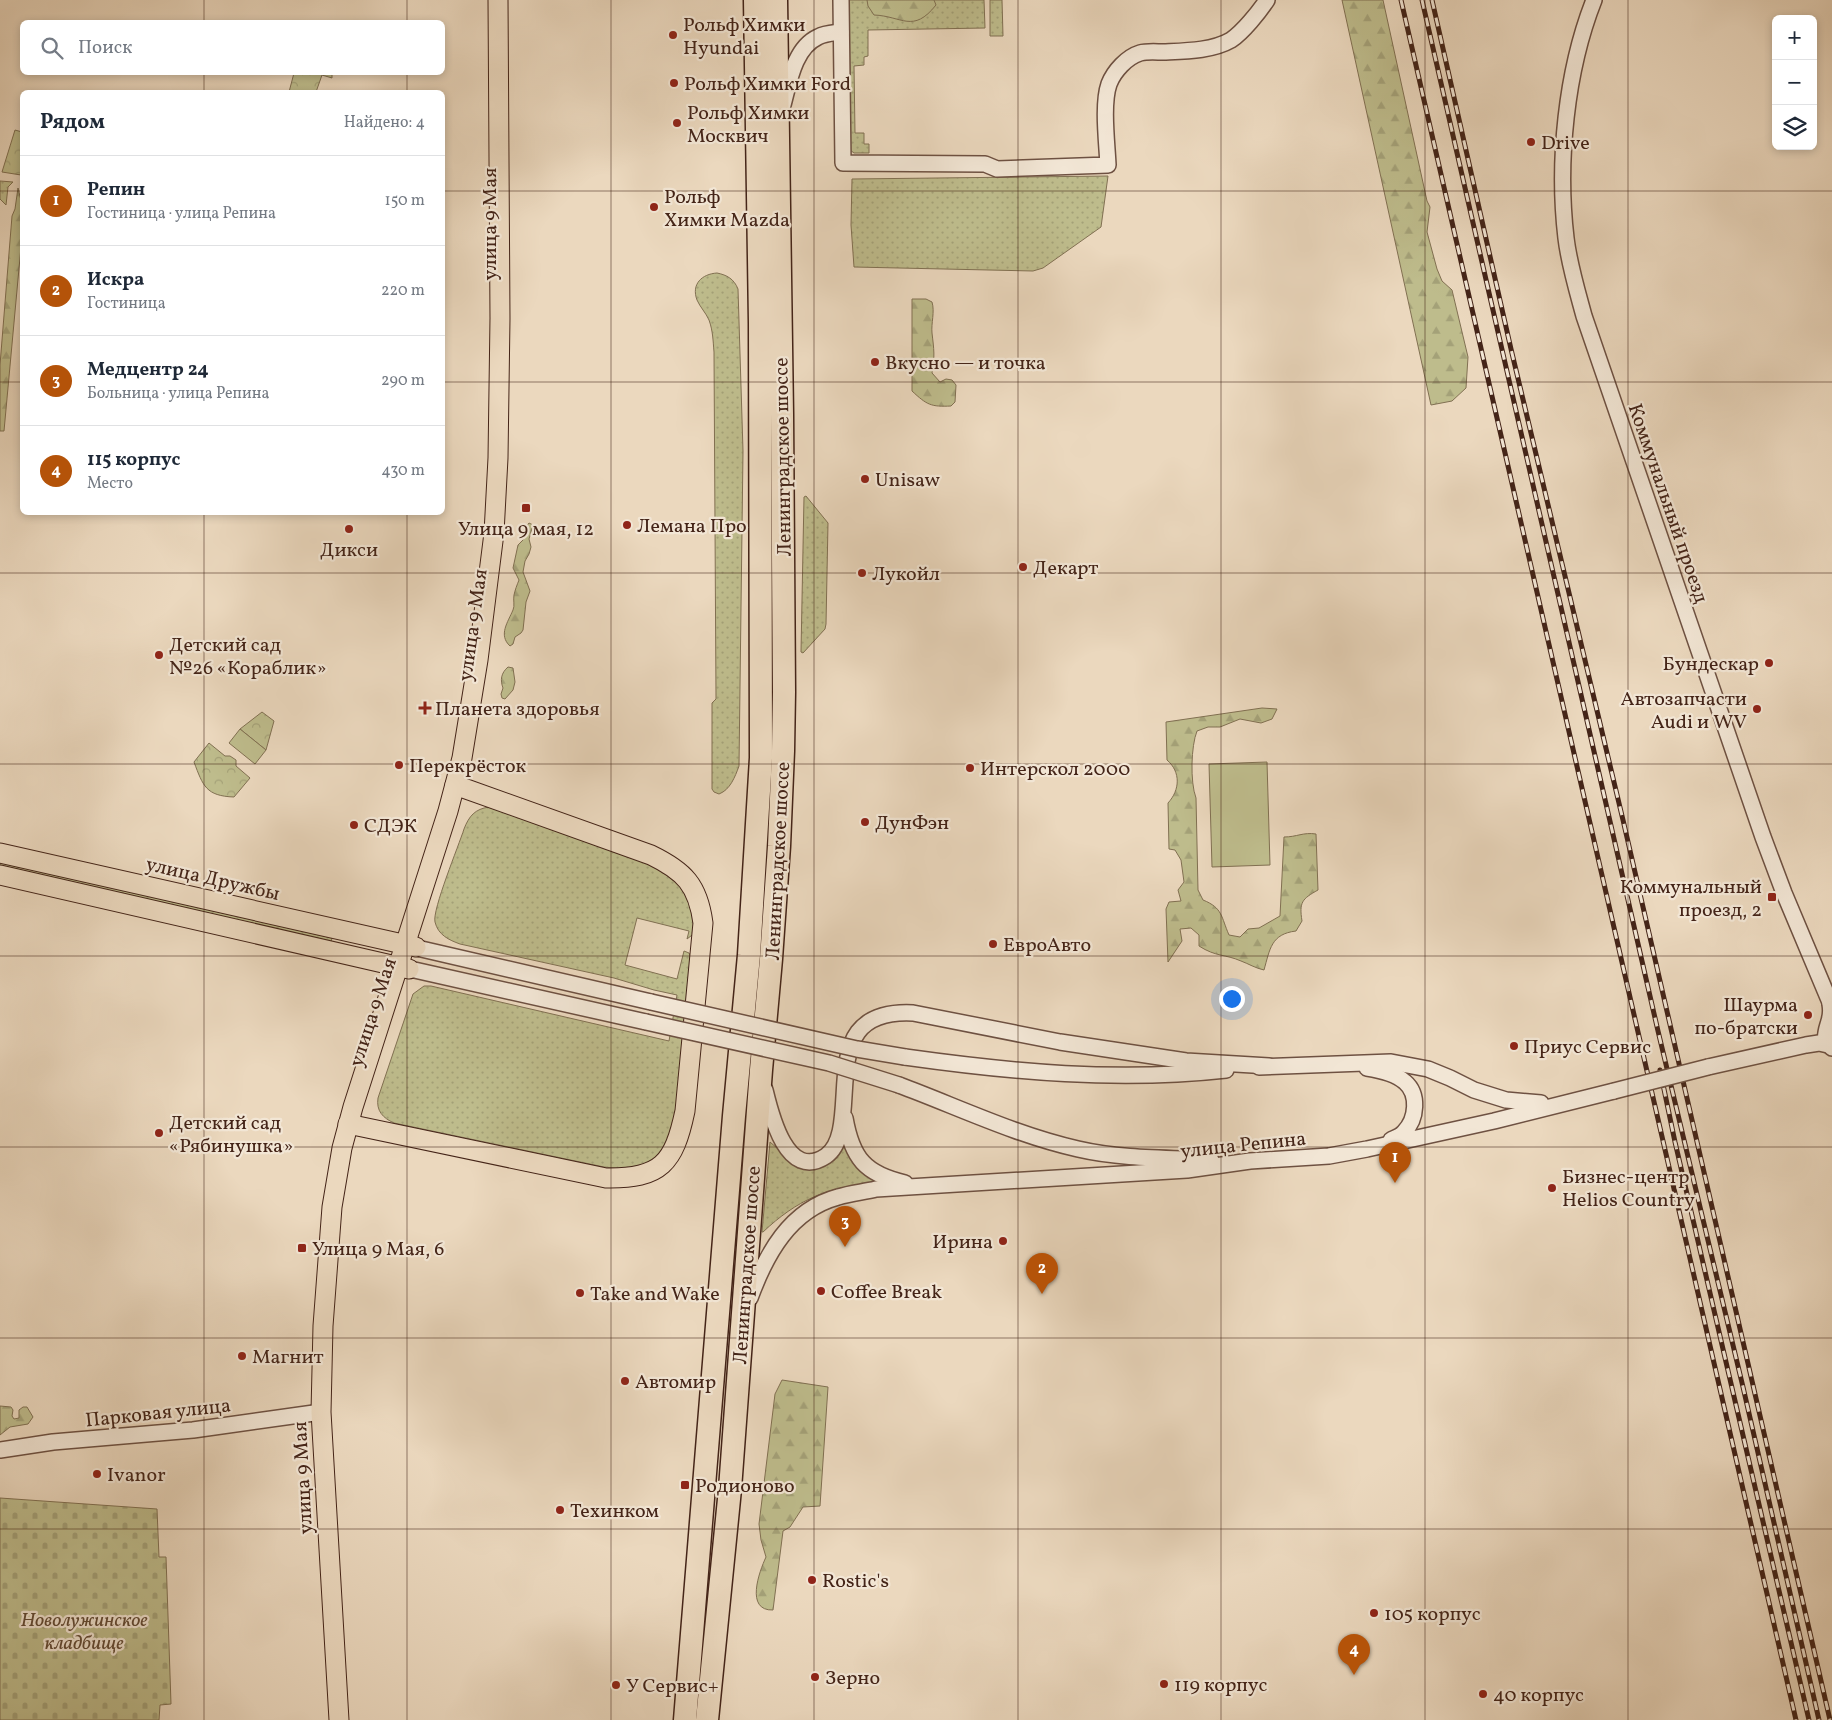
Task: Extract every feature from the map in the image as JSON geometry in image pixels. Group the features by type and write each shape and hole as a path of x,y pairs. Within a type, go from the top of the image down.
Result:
{"highway":[{"name":"Ленинградское шоссе","path":"686,1720 734,1116 749,955 760,758 756,0"},
{"name":"Ленинградское шоссе","path":"707,1720 730,1489 741,1323 779,846 784,692 776,0"}],"main road":[{"name":"улица 9 Мая","path":"460,787 462,758 478,660 494,533 499,376 498,0"},
{"name":"улица 9 Мая","path":"339,1720 320,1412 323,1326 335,1190 411,946 442,829 478,739 507,534 510,469 512,344 510,0"},
{"path":"354,1126 606,1178 628,1179 648,1173 660,1166 669,1157 679,1137 685,1111 703,923 700,904 694,891 685,877 676,869 651,855 460,787"},
{"name":"улица Дружбы","path":"0,853 411,946"},
{"path":"0,875 404,968"}],"street":[{"path":"841,0 843,163 985,164 998,169 1108,165 1107,92 1113,77 1123,63 1141,52 1178,52 1210,48 1222,44 1232,39 1254,17 1266,0"},
{"name":"Коммунальный проезд","path":"1594,0 1577,52 1572,79 1563,170 1566,239 1574,280 1590,335 1763,837 1831,1006 1829,1035"},
{"path":"778,124 795,66 803,50 819,36 841,32"},
{"path":"411,946 857,1048 969,1066 1044,1073 1130,1076 1196,1074 1268,1066 1391,1062 1428,1070 1474,1090 1506,1100 1520,1103 1560,1103"},
{"path":"404,968 829,1063 899,1085 1043,1140 1079,1150 1116,1156 1250,1161"},
{"path":"922,1186 881,1176 863,1164 851,1145 844,1112 845,1064 848,1051 855,1038 865,1025 873,1019 885,1015 913,1013 1060,1042 1186,1061 1268,1066"},
{"name":"улица Репина","path":"741,1323 758,1275 771,1250 786,1230 803,1215 820,1204 837,1197 876,1189 1187,1170 1250,1161 1329,1156 1494,1121 1560,1103 1806,1044 1829,1035"},
{"path":"1329,1063 1383,1071 1404,1081 1410,1088 1414,1096 1415,1106 1409,1127 1402,1134 1373,1148"},
{"path":"761,1070 770,1112 779,1135 796,1157 804,1161 811,1161 828,1154 837,1138 844,1112"},
{"name":"Парковая улица","path":"0,1450 54,1442 192,1430 320,1412"}],"green space":[{"path":"845,0 984,0 985,28 868,30 868,56 864,57 864,65 854,66 855,133 864,133 864,144 869,144 869,153 854,153 850,150"},
{"path":"867,0 934,0 936,5 921,19 907,21 874,15 868,6"},
{"path":"990,0 1002,0 1003,36 990,36"},
{"path":"1342,0 1383,0 1427,201 1430,207 1427,232 1442,281 1452,290 1468,357 1466,388 1452,401 1431,405"},
{"path":"293,75 322,75 317,90 290,90"},
{"path":"15,130 20,131 20,175 2,172"},
{"path":"1108,176 1101,227 1043,268 1033,271 854,267 851,225 852,179"},
{"path":"0,181 13,182 8,187 6,205 0,199"},
{"path":"18,188 20,196 20,258 4,431 0,431 0,365 12,216"},
{"path":"717,273 730,278 738,289 743,451 739,766 729,786 719,794 712,789 712,703 716,699 714,352 713,336 708,317 697,300 695,289 702,278"},
{"path":"912,299 926,299 932,302 934,362 932,373 940,382 946,379 952,380 956,385 955,402 951,406 930,404 912,391"},
{"path":"806,496 828,523 826,624 825,629 803,653 801,652 804,497"},
{"path":"529,523 533,525 529,539 531,547 523,572 530,591 526,602 523,630 515,637 513,644 510,646 506,642 504,633 514,608 514,595 519,580 513,568 518,545 523,540 524,529"},
{"path":"508,667 513,668 515,682 513,690 505,699 502,698 501,694 503,688 501,679"},
{"path":"1262,708 1277,709 1272,719 1261,723 1240,719 1220,727 1208,727 1197,731 1193,746 1192,764 1196,798 1198,890 1203,900 1218,910 1229,935 1240,937 1248,929 1259,928 1280,916 1284,837 1316,834 1318,890 1308,896 1303,902 1301,909 1302,921 1296,931 1281,935 1276,939 1270,949 1264,970 1205,950 1199,946 1199,935 1191,928 1180,929 1182,941 1168,962 1166,909 1169,902 1181,901 1178,890 1184,882 1181,860 1175,850 1169,849 1168,803 1177,787 1177,775 1167,760 1166,722"},
{"path":"262,712 274,721 266,750 240,729"},
{"path":"240,729 266,750 255,764 229,743"},
{"path":"209,743 225,756 230,756 236,760 236,766 250,778 234,797 211,792 200,777 194,762"},
{"path":"1267,762 1270,865 1212,867 1209,764"},
{"path":"489,807 668,871 692,902 696,932 687,939 689,931 637,918 625,965 677,979 684,951 689,953 692,959 676,1123 665,1149 648,1164 623,1169 604,1167 394,1123 387,1119 379,1110 378,1098 413,994 424,986 431,986 669,1041 677,995 614,978 460,944 441,934 436,927 435,915 446,877 464,829 473,814 480,809"},
{"path":"0,862 332,938 331,942 0,867"},
{"path":"770,1142 792,1161 811,1167 830,1163 845,1143 864,1172 875,1181 874,1183 842,1188 814,1197 788,1211 762,1232"},
{"path":"782,1380 828,1387 820,1506 803,1507 790,1527 783,1531 773,1610 764,1609 759,1604 756,1590 766,1557 759,1524 775,1394"},
{"path":"0,1406 11,1407 14,1419 19,1418 19,1410 23,1407 27,1407 33,1417 28,1424 10,1427 0,1435"},
{"name":"Новолужинское кладбище","path":"0,1498 157,1509 159,1557 166,1557 171,1704 160,1705 159,1720 0,1720"}],"railway":[{"path":"1401,0 1796,1720"},
{"path":"1422,0 1658,1031 1743,1387 1819,1720"},
{"path":"1432,0 1511,349 1623,820 1830,1720"},
{"path":"1660,1070 1809,1720"}],"place":[{"name":"Рольф Химки Hyundai","path":"673,35"},
{"name":"Рольф Химки Ford","path":"674,83"},
{"name":"Рольф Химки Москвич","path":"677,123"},
{"name":"Drive","path":"1531,142"},
{"name":"Рольф Химки Mazda","path":"654,207"},
{"name":"Вкусно — и точка","path":"875,362"},
{"name":"Unisaw","path":"865,479"},
{"name":"Улица 9 мая, 12","path":"526,508"},
{"name":"Лемана Про","path":"627,525"},
{"name":"Дикси","path":"349,529"},
{"name":"Декарт","path":"1023,567"},
{"name":"Лукойл","path":"862,573"},
{"name":"Детский сад №26 «Кораблик»","path":"159,655"},
{"name":"Бундескар","path":"1769,663"},
{"name":"Планета здоровья","path":"425,708"},
{"name":"Автозапчасти Audi и WV","path":"1757,709"},
{"name":"Перекрёсток","path":"399,765"},
{"name":"Интерскол 2000","path":"970,768"},
{"name":"ДунФэн","path":"865,822"},
{"name":"СДЭК","path":"354,825"},
{"name":"Коммунальный проезд, 2","path":"1772,897"},
{"name":"ЕвроАвто","path":"993,944"},
{"name":"Шаурма по-братски","path":"1808,1015"},
{"name":"Приус Сервис","path":"1514,1046"},
{"name":"Детский сад «Рябинушка»","path":"159,1133"},
{"name":"Репин","path":"1395,1183"},
{"name":"Бизнес-центр Helios Country","path":"1552,1188"},
{"name":"Ирина","path":"1003,1241"},
{"name":"Медцентр 24","path":"845,1247"},
{"name":"Улица 9 Мая, 6","path":"302,1248"},
{"name":"Coffee Break","path":"821,1291"},
{"name":"Take and Wake","path":"580,1293"},
{"name":"Искра","path":"1042,1294"},
{"name":"Магнит","path":"242,1356"},
{"name":"Автомир","path":"625,1381"},
{"name":"Ivanor","path":"97,1474"},
{"name":"Родионово","path":"685,1485"},
{"name":"Техинком","path":"560,1510"},
{"name":"Rostic's","path":"812,1580"},
{"name":"105 корпус","path":"1374,1613"},
{"name":"115 корпус","path":"1354,1675"},
{"name":"Зерно","path":"815,1677"},
{"name":"119 корпус","path":"1164,1684"},
{"name":"У Сервис+","path":"616,1685"},
{"name":"40 корпус","path":"1483,1694"}]}
